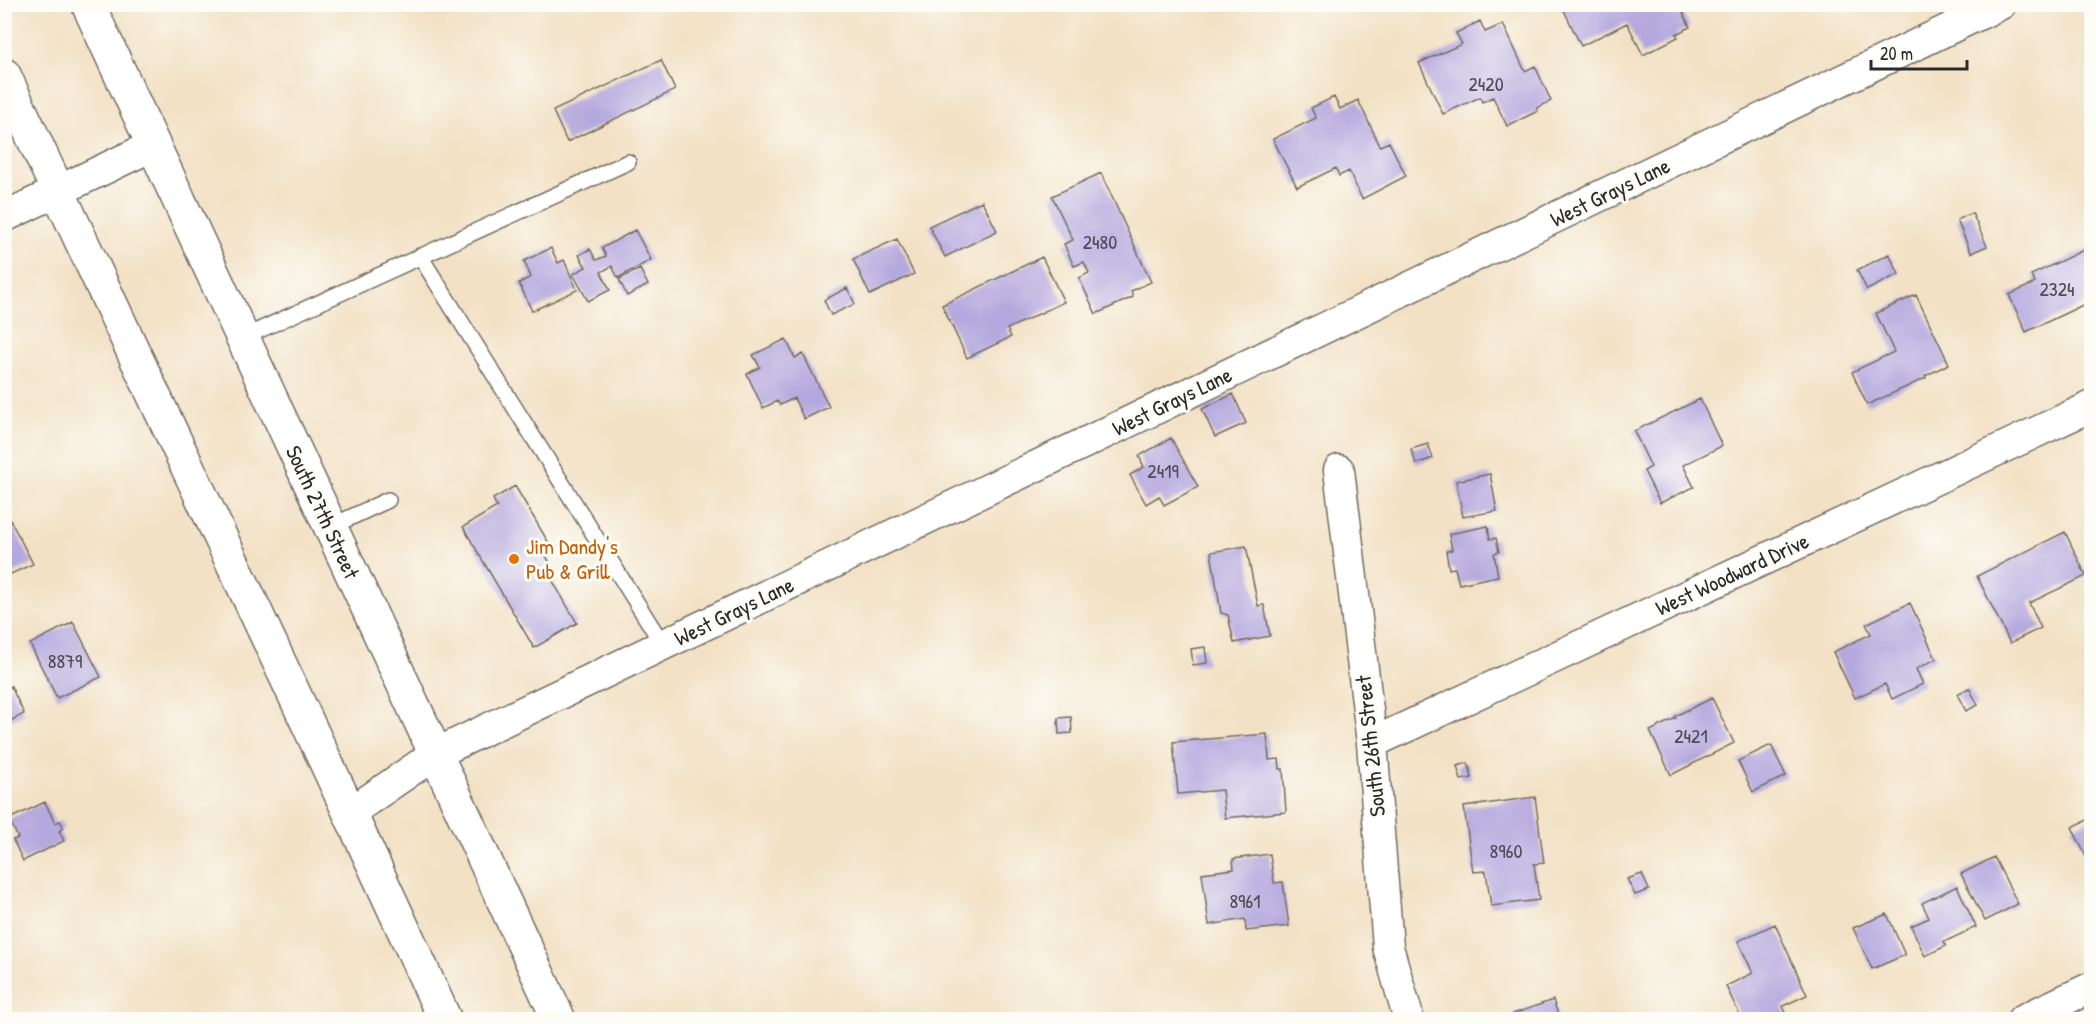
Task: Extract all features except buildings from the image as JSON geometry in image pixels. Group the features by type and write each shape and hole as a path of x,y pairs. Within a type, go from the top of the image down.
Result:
{"main road":[{"name":"South 27th Street","path":"88,4 559,1020"},
{"path":"4,75 178,450 351,812 445,1020"}],"street":[{"name":"West Grays Lane","path":"351,812 435,754 2001,4"},
{"path":"4,217 152,146"},
{"name":"West Woodward Drive","path":"1372,743 2091,406"},
{"name":"South 26th Street","path":"1339,470 1372,743 1388,947 1409,1020"},
{"path":"2022,1020 2091,987"}],"lane":[{"path":"242,339 628,162"},
{"path":"420,256 663,645"},
{"path":"330,527 388,500"}],"place":[{"name":"Jim Dandy's Pub & Grill","path":"514,559"}]}
